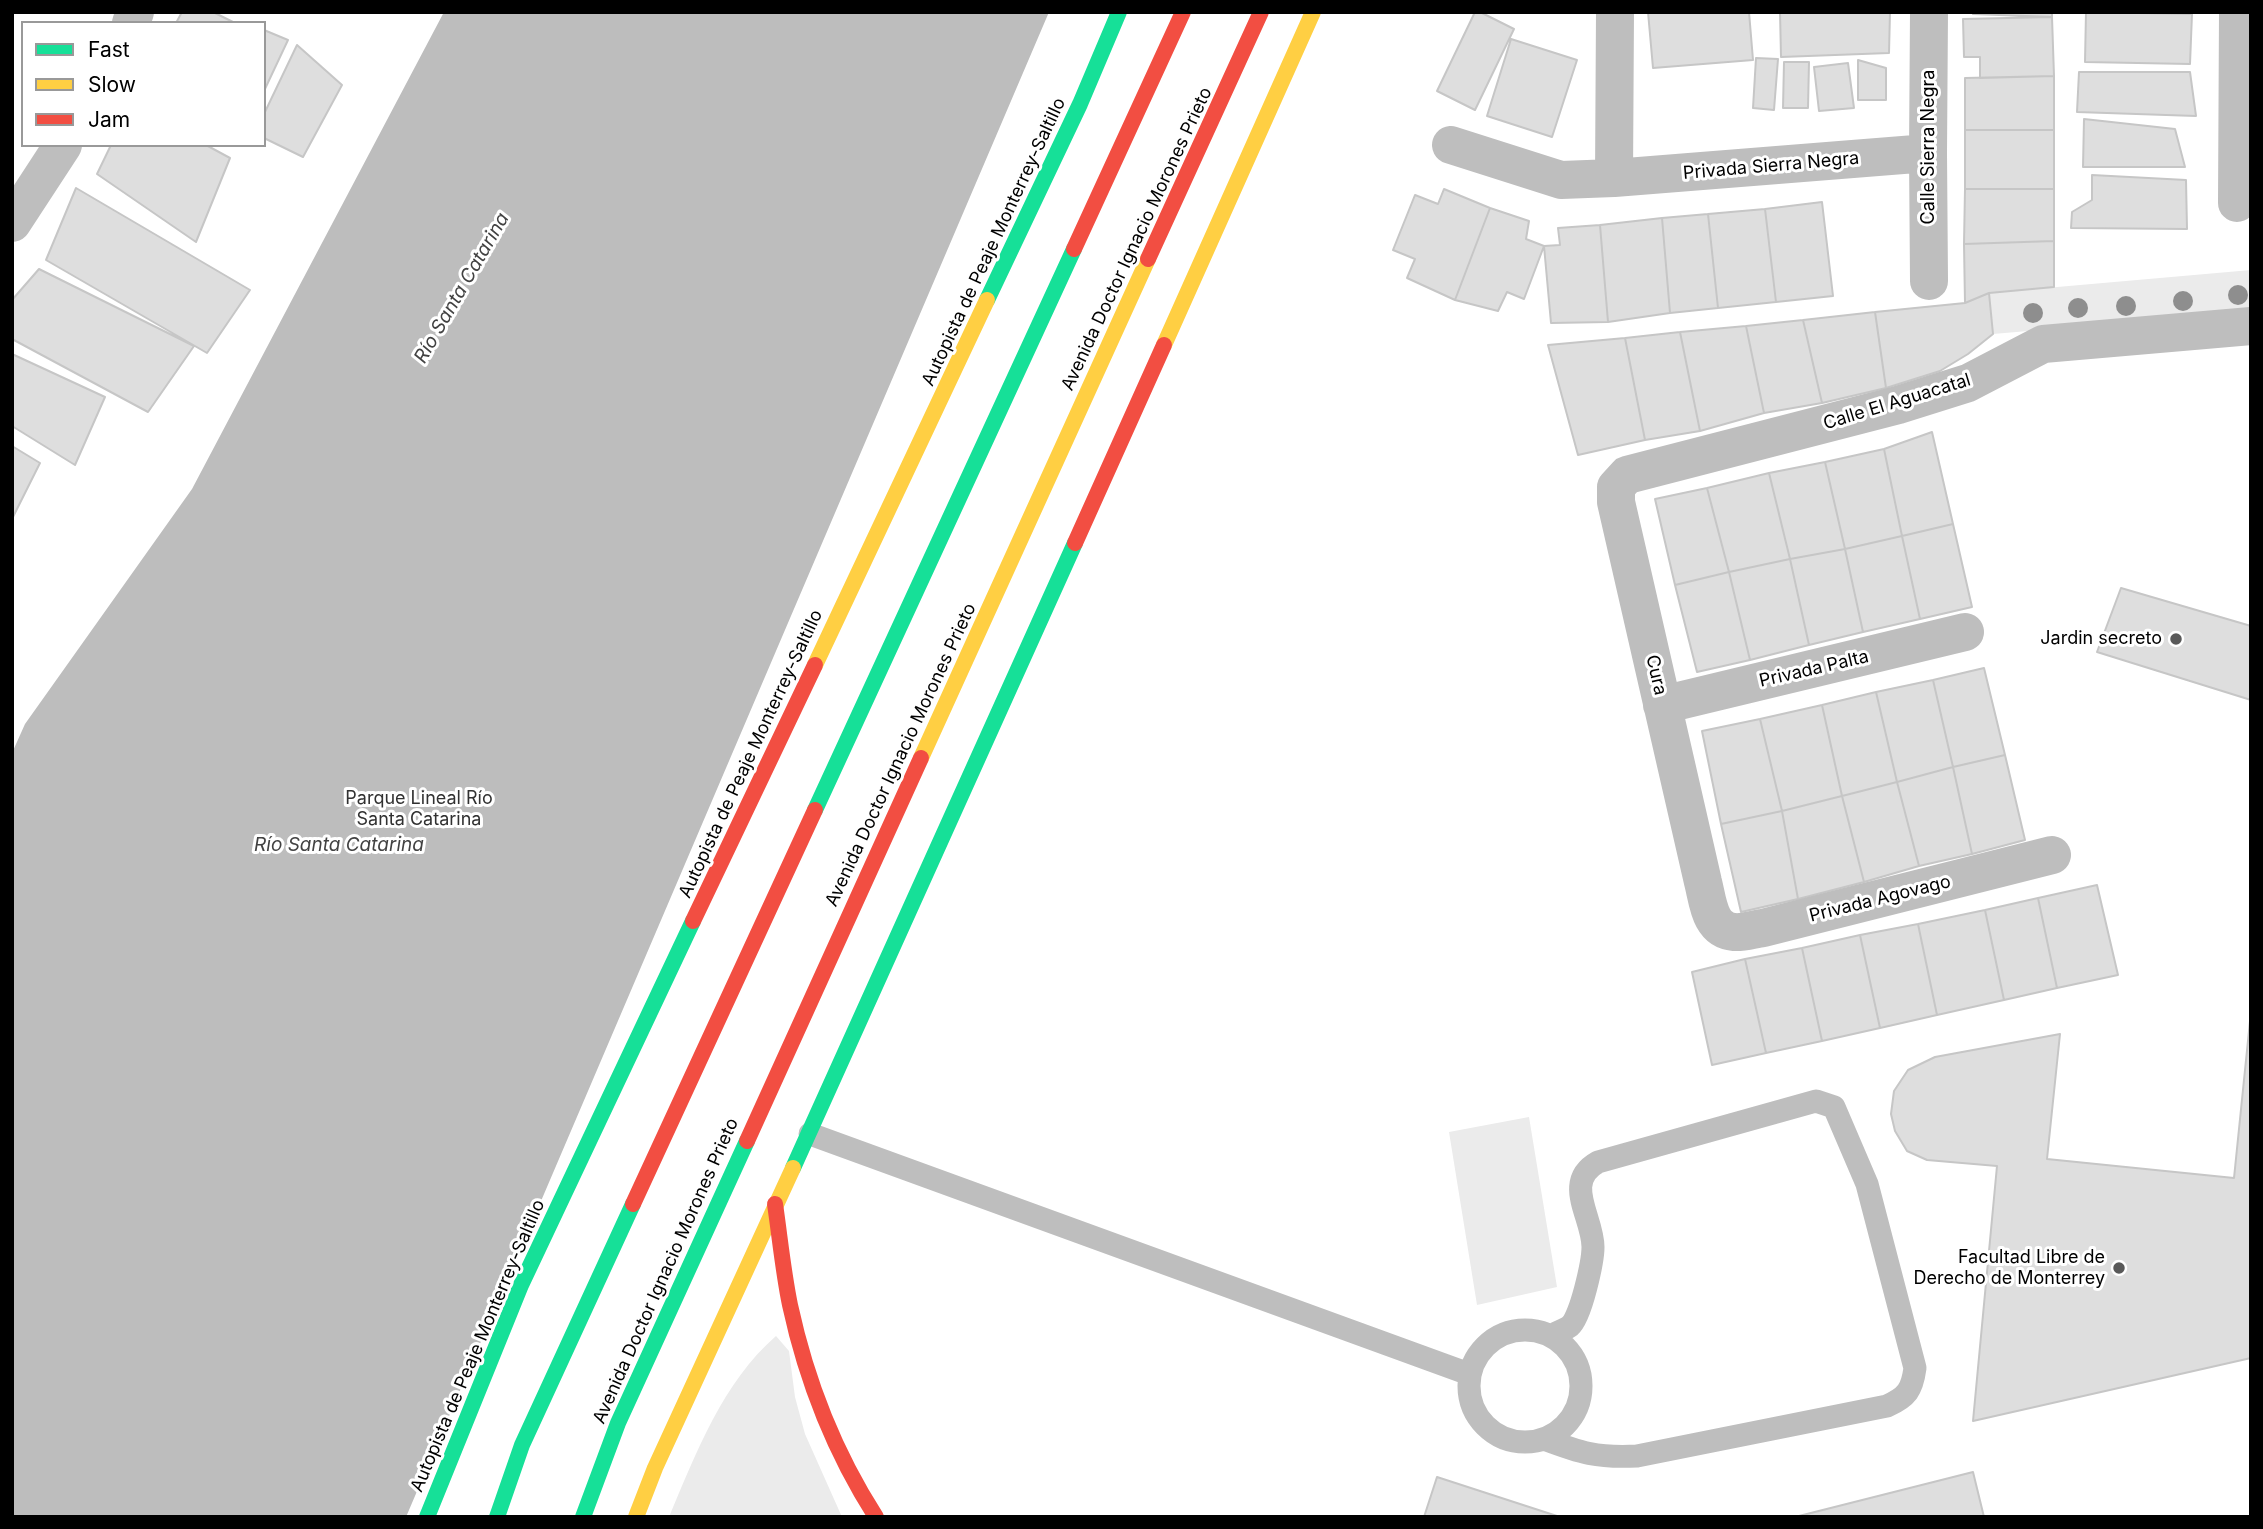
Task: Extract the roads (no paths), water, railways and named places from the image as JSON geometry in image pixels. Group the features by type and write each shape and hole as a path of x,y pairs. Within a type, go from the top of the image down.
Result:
{"main road":[{"name":"Autopista de Peaje Monterrey-Saltillo","path":"427,1517 521,1285 1080,104 1119,12"},
{"path":"497,1517 522,1445 1183,12"},
{"name":"Avenida Doctor Ignacio Morones Prieto","path":"583,1517 624,1410 1261,12"},
{"path":"636,1517 661,1455 775,1204 810,1134 1313,12"},
{"path":"775,1204 794,1318 805,1353 836,1442 876,1517"}],"street":[{"path":"1614,178 1615,12"},
{"name":"Calle Sierra Negra","path":"1929,12 1929,281"},
{"path":"2237,203 2238,12"},
{"name":"Privada Sierra Negra","path":"1451,145 1561,180 1928,153"},
{"path":"12,223 62,147"},
{"name":"Calle El Aguacatal","path":"1665,464 1898,405 1968,383 2043,344 2251,326"},
{"name":"Cura","path":"1665,464 1627,475 1616,487 1616,502 1712,918"},
{"name":"Privada Palta","path":"1662,705 1965,632"},
{"name":"Privada Agovago","path":"1712,918 1721,928 1734,932 1763,928 2052,855"}],"lane":[{"path":"1544,1439 1586,1454 1637,1456 1887,1406 1903,1399 1913,1383 1915,1368 1867,1184 1834,1107 1816,1101 1598,1162 1588,1168 1582,1178 1580,1190 1593,1246 1583,1300 1572,1325 1550,1336"},
{"path":"810,1134 1469,1374"},
{"path":"1517,1330 1534,1330 1550,1336 1565,1347 1576,1362 1580,1399 1572,1416 1560,1430 1544,1439 1527,1443 1510,1441 1495,1434 1482,1423 1468,1392 1469,1374 1476,1358 1486,1345 1500,1335 1517,1330"}],"water":[{"name":"Río Santa Catarina","path":"444,12 1049,12 406,1517 12,1517 12,753 25,724 192,489"}],"place":[{"name":"Jardin secreto","path":"2176,639"},
{"name":"Facultad Libre de Derecho de Monterrey","path":"2119,1268"}],"park label":[{"name":"Parque Lineal Río Santa Catarina","path":"419,809"}]}
